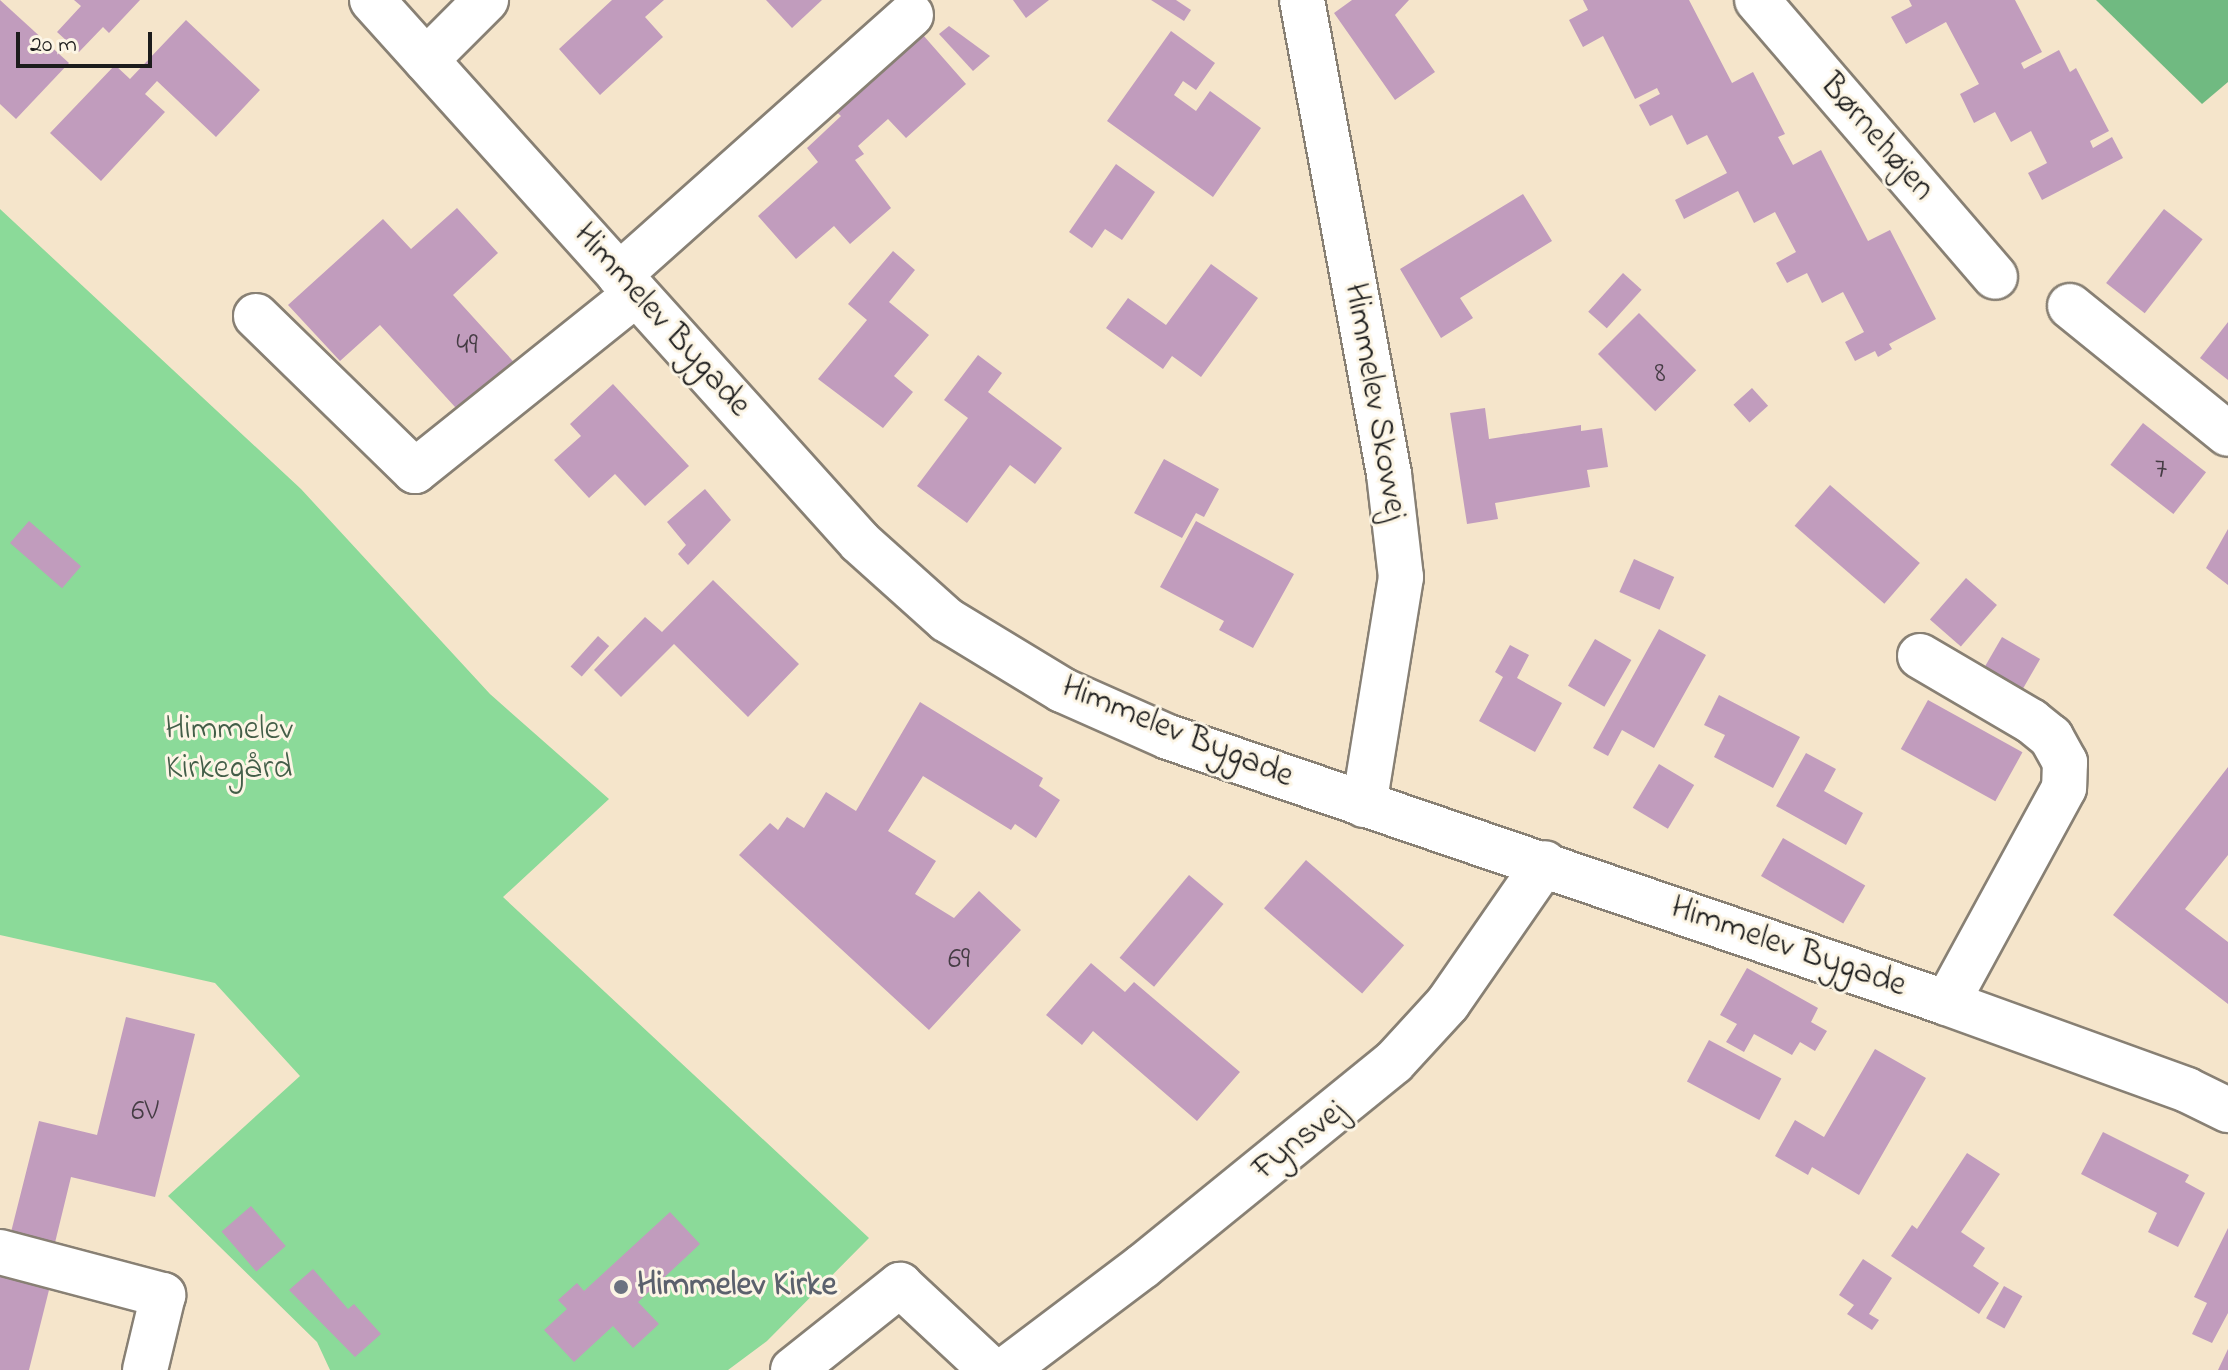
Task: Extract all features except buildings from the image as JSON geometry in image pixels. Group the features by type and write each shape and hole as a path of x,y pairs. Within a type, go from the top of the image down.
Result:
{"street":[{"name":"Himmelev Bygade","path":"372,0 860,542 947,620 1062,690 1138,724 1364,805 1545,863 1947,1003 2187,1090 2228,1110"},
{"path":"426,60 486,0"},
{"name":"Himmelev Skovvej","path":"1302,0 1389,474 1401,577 1364,805"},
{"name":"Børnehøjen","path":"1757,0 1995,277"},
{"path":"256,316 415,471 628,285 911,15"},
{"path":"2070,306 2228,434"},
{"name":"Himmelev Bygade","path":"1920,656 2031,721 2051,737 2065,762 2064,788 1947,1003"},
{"name":"Fynsvej","path":"1005,1370 1143,1266 1394,1062 1456,992 1545,863"},
{"path":"0,1252 163,1295 145,1370"},
{"path":"793,1370 900,1285 991,1370"}],"green space":[{"path":"2096,0 2228,0 2228,82 2202,104"},
{"name":"Himmelev Kirkegård","path":"0,209 301,489 490,694 609,799 503,897 869,1238 767,1341 728,1370 330,1370 317,1342 168,1196 300,1076 215,983 0,935"}],"place":[{"name":"Himmelev Kirke","path":"621,1287"}]}
